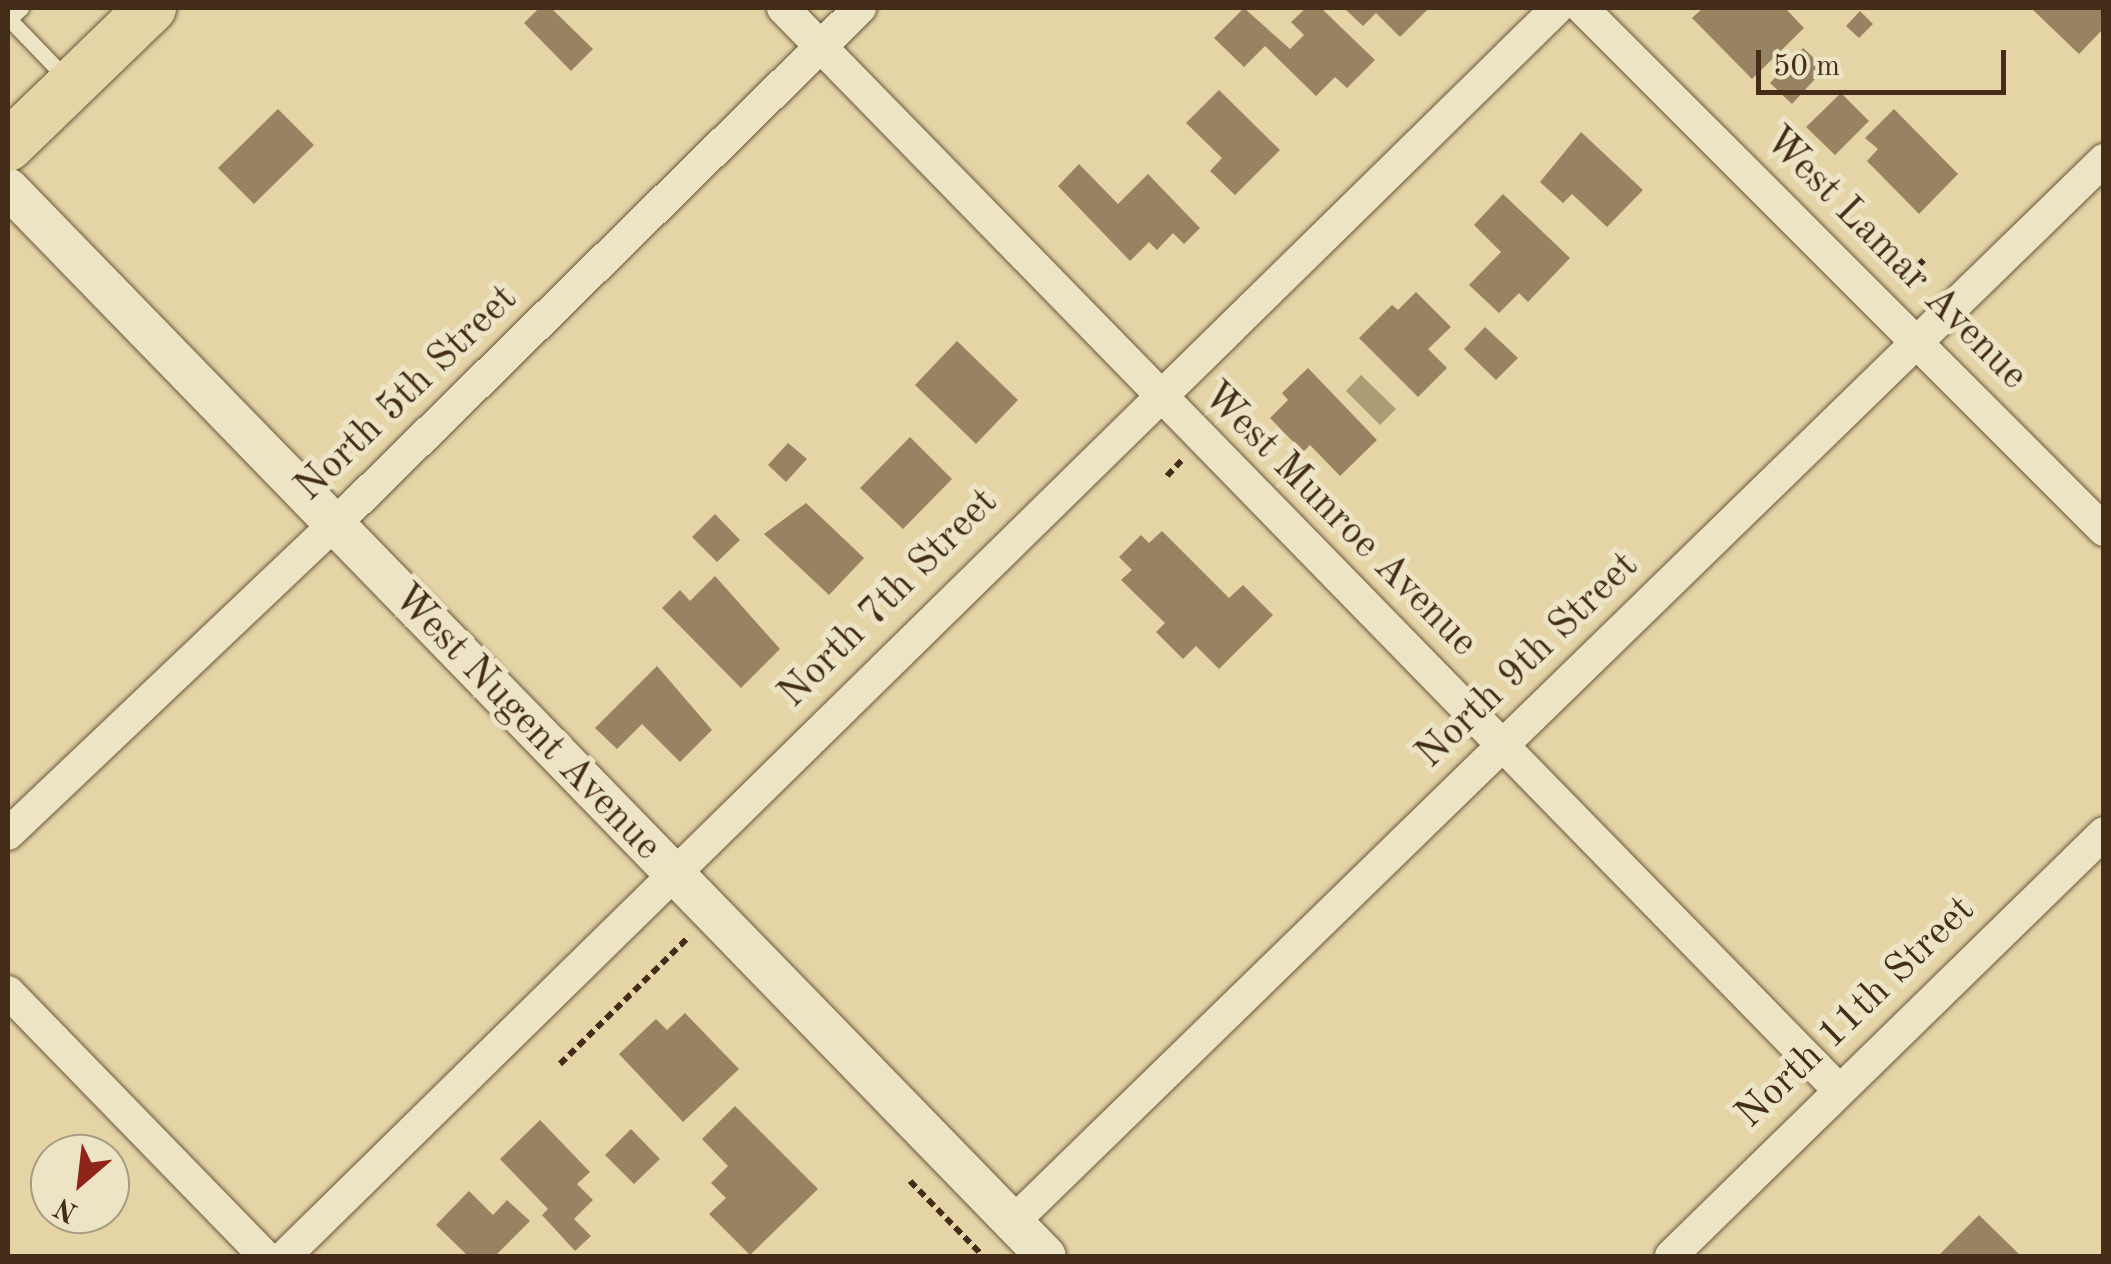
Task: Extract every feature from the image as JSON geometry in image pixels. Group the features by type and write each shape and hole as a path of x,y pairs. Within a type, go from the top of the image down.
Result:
{"main road":[{"path":"8,146 150,8"}],"street":[{"name":"West Munroe Avenue","path":"783,8 1838,1088"},
{"name":"North 5th Street","path":"8,834 334,525 860,8"},
{"name":"North 7th Street","path":"284,1256 1156,394 1557,8"},
{"name":"West Lamar Avenue","path":"1582,8 1918,339 2104,530"},
{"name":"North 9th Street","path":"1012,1222 2104,160"},
{"name":"West Nugent Avenue","path":"8,188 1046,1256"},
{"name":"North 11th Street","path":"1671,1256 1838,1088 2104,832"},
{"path":"8,992 265,1256"}],"lane":[{"path":"21,8 8,19 72,84"}],"path":[{"path":"1898,284 1927,257"},
{"path":"1166,476 1185,458"},
{"path":"560,1064 681,945"},
{"path":"910,1181 983,1256"}],"shaded area":[{"path":"1361,375 1396,409 1380,425 1346,391"}],"building":[{"path":"539,8 551,8 593,49 571,71 524,23"},
{"path":"1244,8 1290,49 1304,35 1291,22 1306,8 1321,8 1375,60 1347,88 1335,77 1316,96 1265,46 1244,67 1214,38"},
{"path":"1344,8 1429,8 1400,37 1376,13 1363,26"},
{"path":"1703,8 1785,8 1804,28 1752,79 1692,18"},
{"path":"2031,8 2104,8 2104,28 2079,54"},
{"path":"1860,11 1873,24 1859,38 1846,26"},
{"path":"1803,48 1825,68 1792,104 1770,83"},
{"path":"1219,90 1280,150 1235,195 1210,171 1222,158 1186,123"},
{"path":"1841,93 1869,121 1835,155 1806,127"},
{"path":"278,109 314,145 254,204 218,168"},
{"path":"1894,109 1958,174 1919,214 1867,161 1878,149 1865,138"},
{"path":"1581,132 1643,190 1607,227 1572,194 1563,203 1540,182"},
{"path":"1079,164 1118,204 1148,174 1200,228 1184,244 1173,233 1157,250 1149,242 1130,261 1058,186"},
{"path":"1503,194 1570,258 1528,302 1519,293 1499,313 1469,285 1501,252 1474,225"},
{"path":"1416,292 1451,327 1428,349 1447,368 1418,397 1359,338 1392,305 1398,310"},
{"path":"1485,327 1518,358 1496,380 1464,349"},
{"path":"957,341 1018,400 976,444 915,385"},
{"path":"1308,368 1377,440 1340,476 1310,445 1303,452 1270,418 1288,400 1282,393"},
{"path":"910,437 952,479 903,529 860,488"},
{"path":"788,443 807,459 786,482 768,465"},
{"path":"806,503 864,558 829,595 764,534"},
{"path":"715,514 740,540 717,562 692,537"},
{"path":"1162,531 1229,598 1243,585 1273,615 1219,669 1196,646 1183,659 1156,632 1165,623 1121,580 1132,570 1119,557 1141,535 1149,543"},
{"path":"715,576 780,649 741,688 662,608 680,590 690,601"},
{"path":"657,666 712,730 680,762 642,724 617,749 595,728"},
{"path":"685,1013 739,1069 683,1122 619,1054 656,1019 667,1030"},
{"path":"735,1106 818,1189 750,1255 709,1214 726,1198 711,1183 728,1166 702,1139"},
{"path":"540,1120 590,1172 577,1184 593,1200 574,1219 591,1236 575,1251 542,1215 548,1209 500,1159"},
{"path":"631,1129 660,1159 634,1184 605,1155"},
{"path":"469,1191 493,1215 507,1200 530,1221 495,1256 468,1256 436,1225"},
{"path":"1979,1215 2021,1256 1938,1256"}]}
